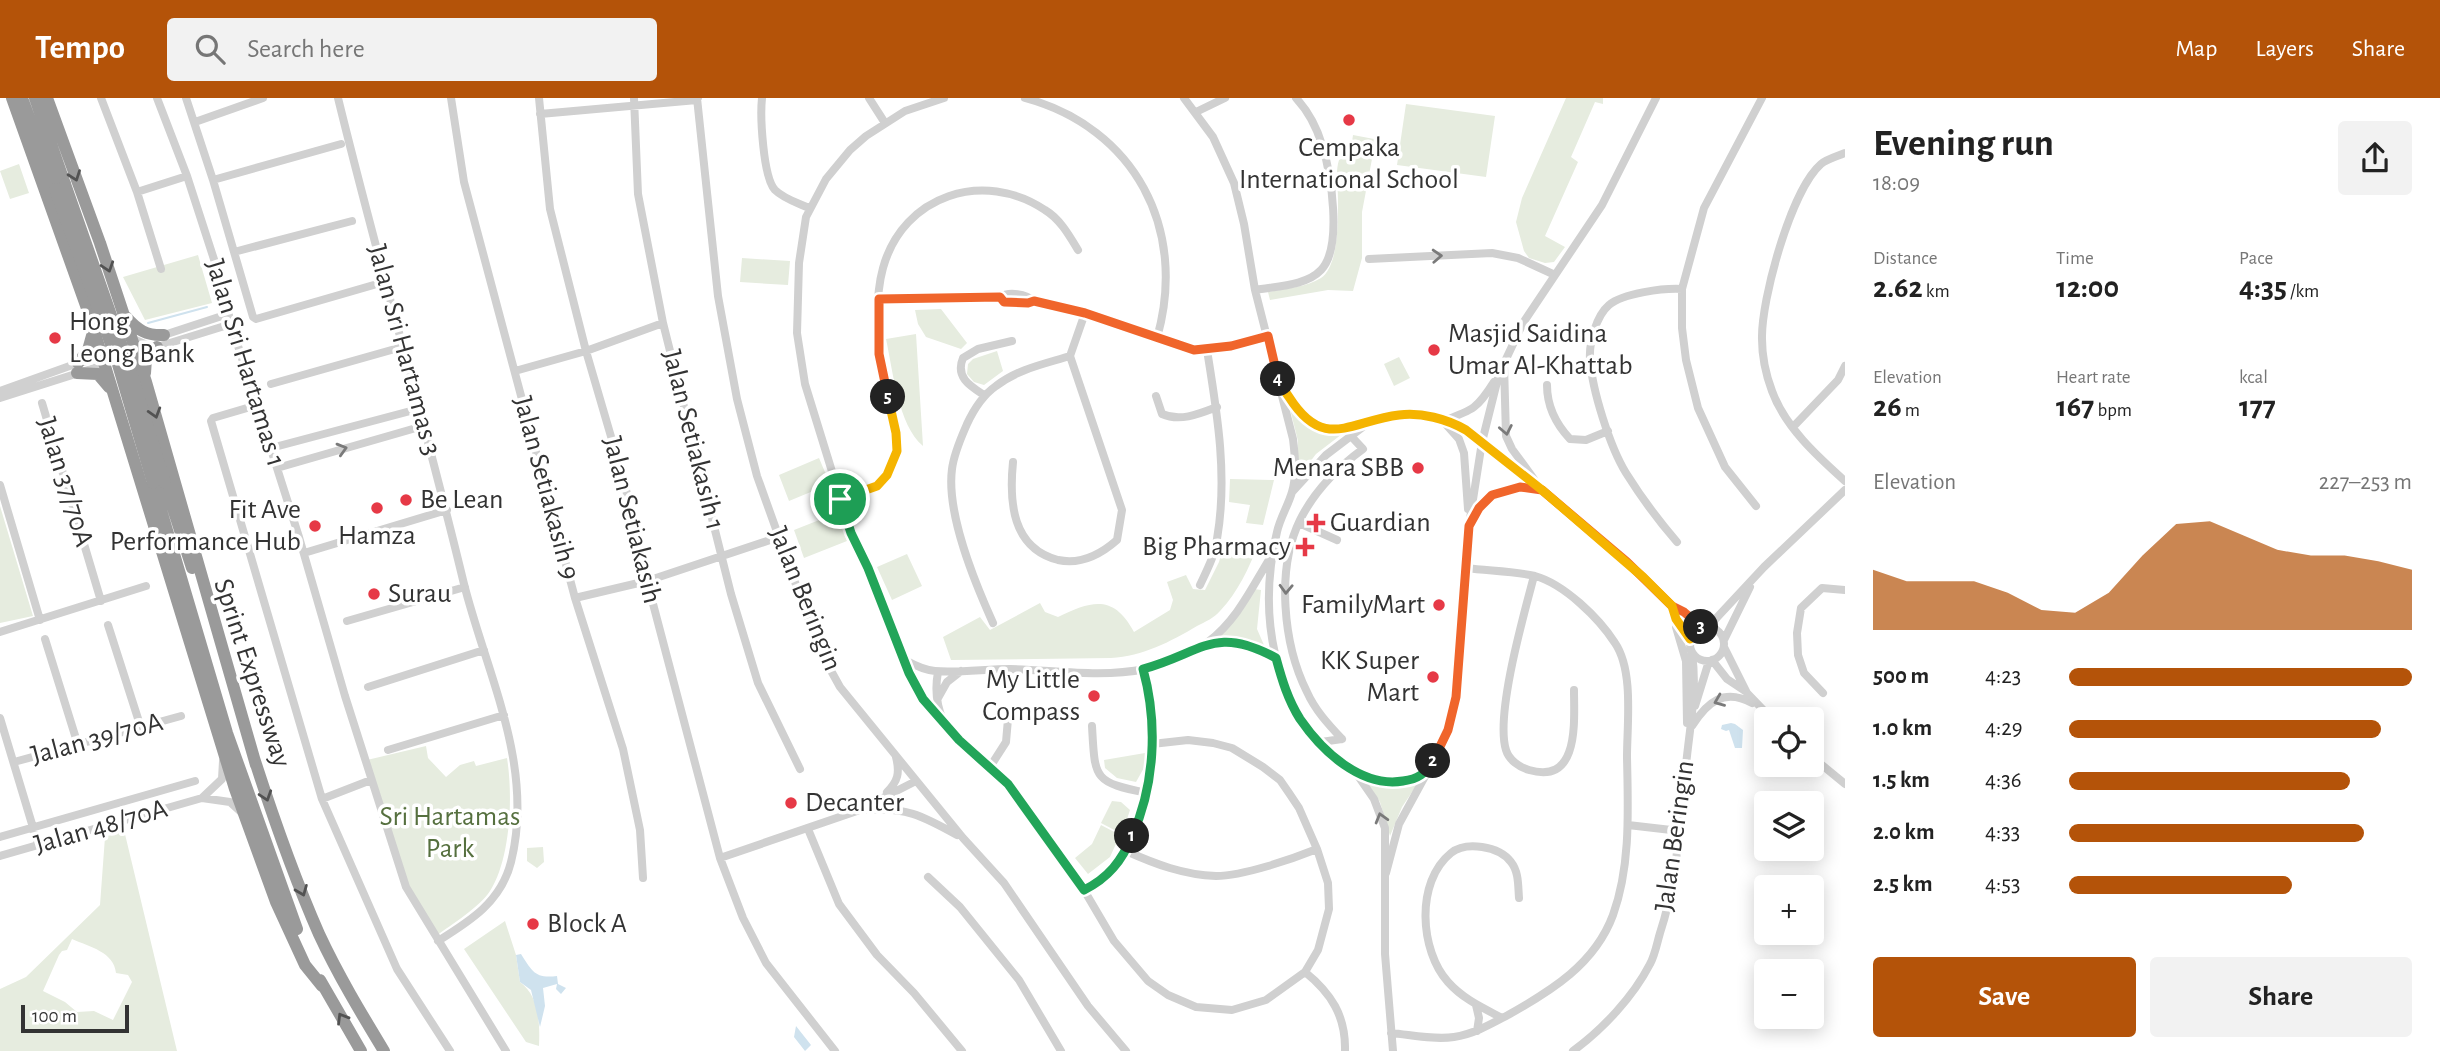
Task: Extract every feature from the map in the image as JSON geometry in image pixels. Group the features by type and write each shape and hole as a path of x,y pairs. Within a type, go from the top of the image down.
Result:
{"highway":[{"path":"13,98 87,309 247,822 276,902 305,965 322,986"},
{"name":"Sprint Expressway","path":"22,98 60,186"},
{"name":"Sprint Expressway","path":"35,98 60,186 117,361 277,827 319,933 343,982 384,1051"},
{"path":"45,98 127,319 142,332 153,335 160,341 146,359 144,376"},
{"path":"87,309 99,319 110,319 117,314 119,308 116,291"},
{"path":"122,307 256,765"},
{"path":"93,330 91,344 78,368 98,374 112,392"},
{"path":"112,392 116,383 126,377 144,376"},
{"name":"Sprint Expressway","path":"159,483 227,733 295,925 322,986 361,1051"}],"street":[{"path":"101,98 137,192 161,269"},
{"name":"Jalan Sri Hartamas 1","path":"157,98 187,176 406,887 503,1050"},
{"path":"186,98 253,317 256,319 384,282"},
{"path":"195,122 263,98"},
{"name":"Jalan Sri Hartamas 3","path":"338,98 465,587 504,715 517,782 517,822 506,876 492,900 471,920 438,942"},
{"name":"Jalan Setiakasih 9","path":"451,98 464,182 575,598 623,749 640,830 643,878"},
{"name":"Jalan Setiakasih","path":"539,98 550,209 586,351 624,481 647,581 720,858 743,918 766,962 835,1051"},
{"path":"762,98 766,167 770,183 784,196 809,208"},
{"path":"869,98 885,123"},
{"path":"944,98 916,107 866,136 838,164 809,208 801,250 797,333 805,384 851,533 923,699 946,726 1008,784 1084,890 1114,941 1148,981 1168,995 1196,1007 1232,1010 1266,1000 1305,972 1318,950 1329,909 1328,883 1299,808 1280,780 1232,748 1188,740 1153,744"},
{"path":"1025,98 1060,110 1093,129 1122,156 1144,187 1159,223 1167,261 1166,300 1157,338"},
{"path":"1184,98 1213,137 1234,183 1255,290 1293,439 1293,491 1277,530 1268,594 1269,618 1283,683 1307,728 1354,771 1371,779 1396,782 1426,774"},
{"path":"1196,112 1225,98"},
{"path":"1255,290 1306,281 1321,271 1330,257 1334,218 1328,168 1317,132 1303,105 1296,98"},
{"path":"1756,506 1725,467 1698,408 1686,360 1682,328 1682,289 1704,208 1762,98"},
{"path":"540,114 634,101 697,99"},
{"name":"Jalan Beringin","path":"697,99 718,296 737,399 757,476 819,649 841,687 963,838 1004,883 1088,1006 1126,1051"},
{"path":"1386,873 1399,824 1441,747 1454,707 1469,526 1482,442 1499,374 1522,323 1602,205 1652,100"},
{"name":"Jalan Setiakasih 1","path":"634,101 638,194 663,323 731,594 758,683 800,769"},
{"path":"213,180 341,144"},
{"path":"1845,153 1821,164 1803,190 1785,233 1767,292 1761,338 1766,375 1782,413 1825,463 1845,481"},
{"path":"137,192 187,176"},
{"path":"840,499 883,482 897,451 896,433 879,354 879,299 882,269 891,246 904,227 932,203 957,193 991,190 1020,196 1046,211 1065,228 1078,250"},
{"path":"234,252 352,221"},
{"path":"1369,259 1492,253 1518,258 1555,275"},
{"path":"210,320 219,306 220,281"},
{"path":"1677,542 1655,517 1624,470 1601,413 1590,358 1600,316 1610,303 1650,292 1682,289"},
{"path":"879,299 1000,297 1004,294 1028,296 1034,301 1085,313 1194,350 1207,350 1268,336"},
{"path":"87,309 132,343"},
{"path":"1013,462 1012,499 1016,517 1021,532 1035,551 1063,561 1081,560 1104,552 1117,540 1122,510 1070,356 1085,313"},
{"path":"0,391 116,357 132,343 160,341 228,314"},
{"path":"515,371 586,351 663,323"},
{"path":"116,357 132,343 160,341 231,324"},
{"path":"984,395 963,378 960,367 963,358 978,349 1012,341"},
{"path":"112,392 121,364 132,343"},
{"path":"271,384 402,347"},
{"path":"1200,585 1214,553 1220,517 1220,442 1207,350"},
{"path":"993,623 971,572 953,498 952,471 963,433 984,395 1021,371 1070,356"},
{"path":"1504,362 1506,436 1512,449 1542,490"},
{"path":"1793,427 1838,380 1845,366"},
{"path":"0,398 78,368"},
{"path":"1443,421 1471,410 1481,402 1499,374"},
{"path":"1281,385 1300,413 1315,426 1325,429 1415,414 1455,424 1542,490 1627,562 1672,606 1706,627 1719,631 1747,693"},
{"path":"1547,385 1547,401 1560,428 1570,439 1586,440 1608,431"},
{"path":"1156,396 1158,408 1169,418 1196,415 1217,407"},
{"name":"Jalan 37/70A","path":"41,403 101,601"},
{"path":"257,405 213,418 211,421 322,799 397,969 450,1051"},
{"path":"271,448 418,409"},
{"path":"1443,421 1459,439 1464,453 1469,526"},
{"path":"1293,491 1326,455 1368,423"},
{"path":"277,468 423,426"},
{"path":"1342,739 1322,717 1307,693 1290,643 1286,600 1289,552 1299,523 1321,487 1363,449 1350,435"},
{"path":"0,485 40,620"},
{"path":"1469,526 1479,508 1492,495 1520,487 1542,490"},
{"path":"1690,639 1696,630 1706,627 1845,490"},
{"path":"303,553 447,510"},
{"path":"1299,523 1337,540"},
{"path":"575,598 647,581 779,537"},
{"path":"1202,646 1221,632 1240,610 1273,553"},
{"path":"1391,1033 1439,1038 1477,1031 1559,985 1602,936 1613,913 1619,889 1628,825 1626,680 1621,653 1596,620 1569,594 1548,581 1534,576 1466,568"},
{"path":"1534,576 1508,689 1504,736 1507,752 1518,766 1543,773 1555,770 1569,755 1574,738 1574,690"},
{"path":"1676,619 1690,639 1692,654 1700,660 1711,660 1720,655 1755,577"},
{"path":"0,632 146,586"},
{"path":"347,621 465,587"},
{"path":"1823,692 1804,673 1798,655 1797,633 1801,608 1822,589 1845,590"},
{"path":"1672,606 1686,661 1686,719 1690,730"},
{"path":"108,625 141,728"},
{"path":"45,639 78,745"},
{"path":"905,660 938,672 964,670 1071,673 1143,669 1202,646 1230,641 1255,647 1276,658"},
{"path":"368,687 484,650"},
{"name":"Jalan Beringin","path":"1573,1051 1618,1008 1651,962 1671,901 1690,730 1694,664 1692,654"},
{"path":"1711,660 1727,679 1747,693 1758,706"},
{"name":"Jalan Beringin","path":"1691,715 1711,660"},
{"path":"1084,890 1108,874 1126,851 1147,793 1153,744 1143,669"},
{"path":"937,700 947,682 964,670"},
{"path":"938,672 937,700 946,726"},
{"path":"1690,730 1703,709 1716,700 1740,696 1758,706"},
{"path":"388,750 504,715"},
{"name":"Jalan 39/70A","path":"14,762 181,716"},
{"path":"0,719 38,844"},
{"path":"990,767 1006,741 1008,719"},
{"path":"1092,726 1096,769 1099,775 1111,785 1147,793"},
{"path":"1321,742 1342,739"},
{"path":"1339,760 1342,739"},
{"name":"Jalan 48/70A","path":"202,799 222,779 222,747"},
{"path":"880,800 896,783 899,770 896,754"},
{"path":"1824,767 1845,784"},
{"path":"1354,771 1374,799 1385,828 1385,954 1393,1051"},
{"path":"322,799 371,780"},
{"path":"0,836 195,781"},
{"path":"720,858 857,811 916,781"},
{"name":"Jalan 48/70A","path":"0,856 202,799 230,802 247,822"},
{"path":"857,811 886,808 921,815 963,838"},
{"path":"1628,825 1680,831"},
{"path":"808,829 839,904 877,955 914,993 962,1051"},
{"path":"1491,1024 1476,1005 1449,983 1441,972 1431,950 1426,911 1429,891 1434,876 1452,852 1464,847 1479,847 1494,851 1510,861 1518,878 1519,898"},
{"path":"1126,851 1173,869 1219,876 1287,861 1317,849"},
{"path":"928,877 960,907 1019,980 1061,1051"},
{"path":"1305,972 1332,998 1342,1019 1345,1051"},
{"path":"1476,1005 1502,1018"},
{"path":"1476,1005 1479,1018 1477,1031"}],"green space":[{"path":"1566,98 1603,98 1603,104 1595,102 1571,157 1578,162 1545,236 1565,247 1554,262 1545,263 1529,258 1524,251 1516,222 1522,198"},
{"path":"1406,104 1495,116 1486,177 1397,165"},
{"path":"1353,135 1374,139 1375,143 1362,212 1362,258 1353,291 1328,290 1270,300 1268,292 1315,281 1327,272 1334,253 1337,230 1338,165 1339,160 1350,155"},
{"path":"19,164 29,193 10,199 0,171"},
{"path":"198,255 212,303 145,320 123,277"},
{"path":"742,258 790,261 788,285 740,282"},
{"path":"941,309 967,343 961,349 926,337 918,324 915,310"},
{"path":"916,334 923,446 915,437 902,411 886,339"},
{"path":"997,351 1003,371 984,385 974,382 967,374 968,364 973,359"},
{"path":"1399,357 1410,378 1394,386 1384,364"},
{"path":"1290,409 1315,429 1346,431 1316,454 1297,479 1298,441"},
{"path":"819,458 830,484 789,501 779,475"},
{"path":"1230,479 1274,480 1263,525 1246,523 1250,505 1229,502"},
{"path":"0,506 33,616 0,623"},
{"path":"837,513 847,541 804,558 794,530"},
{"path":"1225,540 1258,545 1238,588 1215,616 1156,647 1111,658 951,660 943,637 980,617 990,630 1040,603 1045,612 1058,617 1082,607 1102,604 1119,612 1134,632 1170,610 1173,600 1167,582 1186,575 1193,589 1205,590 1219,562"},
{"path":"907,554 922,586 892,600 877,567"},
{"path":"1254,589 1261,590 1257,629 1267,652 1216,639"},
{"name":"Sri Hartamas Park","path":"426,746 428,758 446,777 460,765 474,761 476,766 507,758 510,790 506,844 497,877 490,891 480,903 436,936 407,886 367,760"},
{"path":"1145,753 1145,766 1136,782 1117,778 1105,768 1104,760"},
{"path":"1418,783 1402,807 1390,836 1380,802 1368,784 1398,787"},
{"path":"1112,801 1121,802 1130,810 1122,834 1101,823"},
{"path":"1101,825 1120,835 1110,857 1088,874 1075,858 1092,844"},
{"path":"124,830 177,1051 0,1051 0,989 26,977 100,905 105,837","holes":["72,939 106,955 116,973 128,975 132,982 113,1020 94,1011 77,1012 65,1002 43,991 59,955 67,950"]},
{"path":"543,847 544,862 537,868 527,861 527,848"},
{"path":"505,921 516,955 520,982 535,1002 539,1046 526,1042 464,949"}],"water":[{"path":"1731,723 1743,730 1742,748 1735,748 1729,730 1721,729 1722,725"},
{"path":"521,954 535,972 544,976 557,976 558,984 566,988 561,994 556,989 557,984 543,988 545,1006 540,1027 531,990 520,982 516,955"},
{"path":"796,1026 811,1045 805,1051 794,1037"}],"waterway":[{"path":"148,323 207,307"}],"place":[{"name":"Cempaka International School","path":"1349,120"},
{"name":"Hong Leong Bank","path":"55,338"},
{"name":"Masjid Saidina Umar Al-Khattab","path":"1434,350"},
{"name":"Menara SBB","path":"1418,468"},
{"name":"Be Lean","path":"406,500"},
{"name":"Hamza","path":"377,508"},
{"name":"Guardian","path":"1316,523"},
{"name":"Fit Ave Performance Hub","path":"315,526"},
{"name":"Big Pharmacy","path":"1305,547"},
{"name":"Surau","path":"374,594"},
{"name":"FamilyMart","path":"1439,605"},
{"name":"KK Super Mart","path":"1433,677"},
{"name":"My Little Compass","path":"1094,696"},
{"name":"Decanter","path":"791,803"},
{"name":"Block A","path":"533,924"}],"route":[{"path":"840,499 851,533 868,568 909,673 923,699 959,740 1008,784 1084,890 1108,874 1126,851 1147,793 1153,744 1143,669 1202,646 1230,641 1243,643 1276,658 1285,688 1307,728 1331,753 1362,776 1383,782 1396,782 1426,774 1441,747 1454,707 1469,526 1479,508 1492,495 1502,490 1520,487 1542,490 1627,562 1643,577 1672,606 1702,627 1696,630 1690,639 1676,619 1672,606 1643,577 1542,490 1455,424 1415,414 1383,418 1348,428 1325,429 1309,422 1281,385 1268,336 1231,346 1194,350 1085,313 1034,301 1004,302 1000,297 879,299 879,354 896,433 897,451 883,482 840,499"}]}
